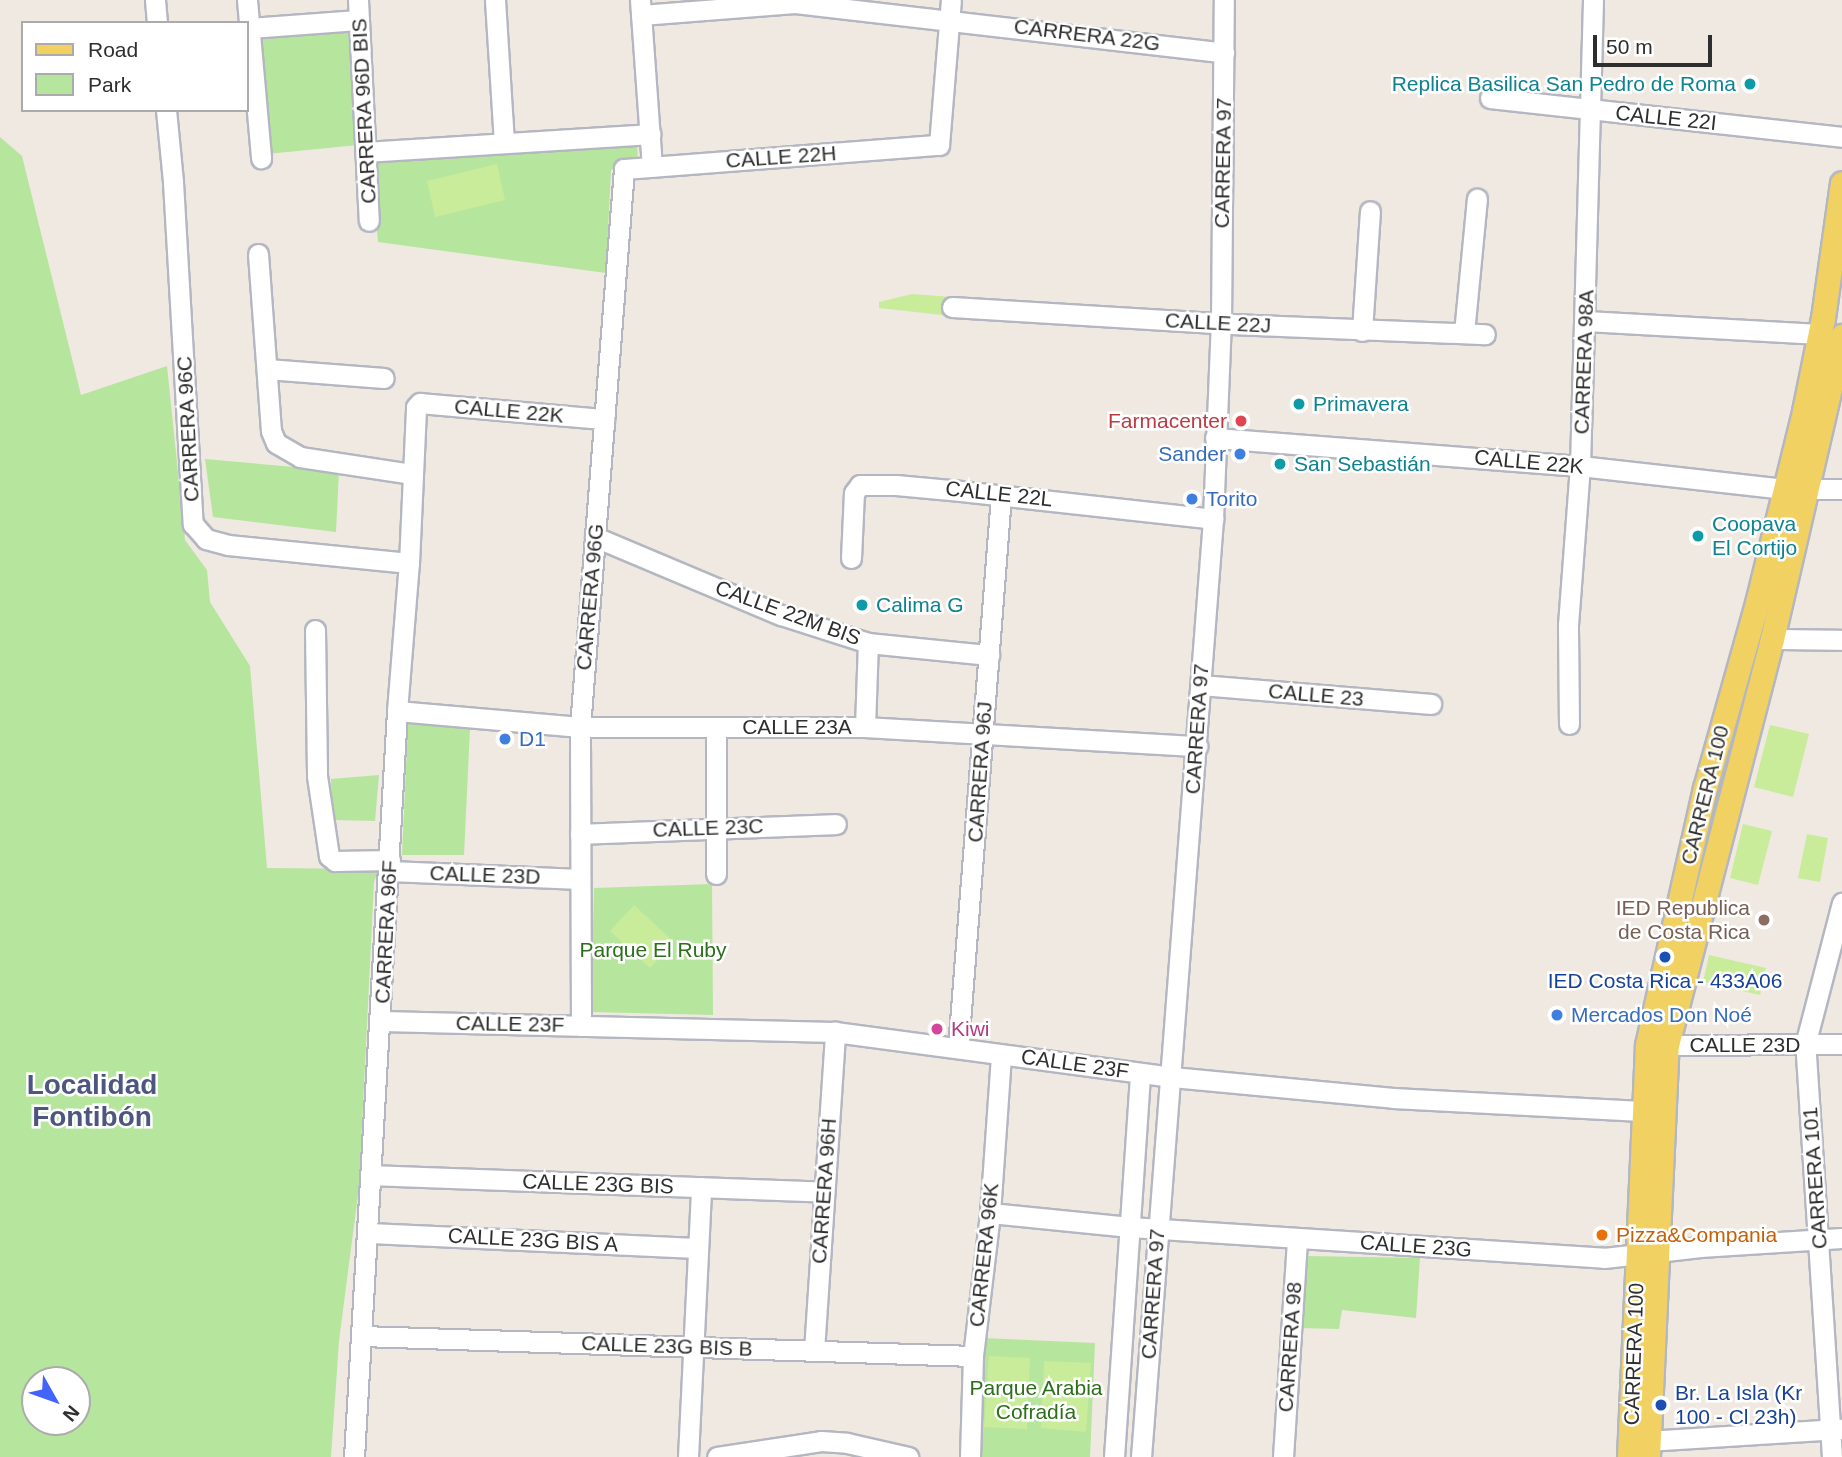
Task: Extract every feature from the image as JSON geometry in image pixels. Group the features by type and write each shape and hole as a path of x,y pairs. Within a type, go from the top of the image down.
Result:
{"main road":[{"name":"CARRERA 100","path":"1648,1449 1643,1111 1705,788 1757,603 1796,489 1836,337 1842,183"},
{"name":"CARRERA 100","path":"1629,1457 1647,1253 1657,1045 1772,639 1796,489"}],"street":[{"path":"155,0 158,21"},
{"path":"247,0 261,158"},
{"name":"CARRERA 96D BIS","path":"358,0 369,221"},
{"path":"495,0 504,143"},
{"name":"CARRERA 97","path":"1141,1457 1213,519 1221,324 1224,0"},
{"name":"CARRERA 98A","path":"1569,724 1568,625 1580,466 1586,321 1588,110 1593,0"},
{"name":"CARRERA 22G","path":"641,7 795,1 951,9 1224,53"},
{"path":"641,7 652,167"},
{"name":"CALLE 22H","path":"624,169 939,145 951,9"},
{"path":"249,28 359,20"},
{"name":"CALLE 22I","path":"1490,97 1842,137"},
{"name":"CARRERA 96C","path":"166,112 173,182 193,524 206,539 228,545 409,563"},
{"path":"366,152 650,134"},
{"name":"CARRERA 96G","path":"581,1026 580,727 624,169"},
{"path":"1464,333 1477,198"},
{"path":"1362,331 1370,211"},
{"path":"258,254 271,431 276,443 300,457 413,474"},
{"name":"CALLE 22J","path":"952,307 1221,324 1485,334"},
{"path":"1586,321 1836,337"},
{"path":"267,369 384,378"},
{"name":"CALLE 22K","path":"416,407 421,403 604,419"},
{"name":"CARRERA 96F","path":"354,1457 397,711 409,563 416,407"},
{"name":"CALLE 22K","path":"1215,438 1580,466 1796,489 1842,489"},
{"name":"CALLE 22L","path":"851,558 854,493 860,485 896,485 1213,519"},
{"name":"CARRERA 96J","path":"958,1048 1001,496"},
{"name":"CALLE 22M BIS","path":"595,537 781,614 868,643 989,655"},
{"name":"CALLE 23D","path":"315,629 317,776 329,856 335,861 580,879"},
{"path":"1772,639 1842,640"},
{"path":"865,727 868,643"},
{"name":"CALLE 23","path":"1201,685 1430,704"},
{"name":"CALLE 23A","path":"397,711 580,727 865,727 1196,746"},
{"path":"716,727 716,874"},
{"name":"CALLE 23C","path":"580,834 836,824"},
{"name":"CARRERA 101","path":"1832,1457 1836,1429 1805,1045 1842,903"},
{"name":"CALLE 23F","path":"381,1021 835,1032 1172,1077 1393,1098 1643,1111"},
{"name":"CARRERA 96H","path":"814,1351 835,1032"},
{"name":"CALLE 23D","path":"1657,1045 1842,1044"},
{"name":"CARRERA 96K","path":"970,1457 973,1356 990,1213 1002,1054"},
{"name":"CARRERA 97","path":"1114,1457 1140,1073"},
{"name":"CALLE 23G BIS","path":"371,1175 824,1192"},
{"path":"688,1457 701,1187"},
{"name":"CALLE 23G","path":"990,1213 1129,1227 1594,1257 1842,1238"},
{"name":"CALLE 23G BIS A","path":"368,1233 698,1248"},
{"name":"CARRERA 98","path":"1283,1457 1297,1238"},
{"name":"CALLE 23G BIS B","path":"361,1336 973,1356"},
{"path":"1648,1449 1836,1429"},
{"path":"717,1457 821,1441 847,1450 908,1457"}],"green space":[{"path":"348,30 358,145 267,154 258,38"},
{"path":"0,137 22,156 81,395 167,366 185,540 207,570 210,602 250,666 267,868 379,869 374,882 359,1187 339,1341 331,1457 0,1457"},
{"path":"637,143 638,161 611,170 606,273 378,242 371,160"},
{"path":"497,164 505,200 435,217 427,181"},
{"path":"912,294 953,297 951,316 879,308 879,302"},
{"path":"205,459 339,471 336,532 213,517"},
{"path":"408,724 470,728 464,855 402,855"},
{"path":"1770,725 1809,734 1793,797 1754,787"},
{"path":"379,775 375,821 332,820 331,779"},
{"path":"1743,824 1772,831 1758,885 1730,878"},
{"path":"1807,834 1828,838 1820,882 1798,878"},
{"name":"Parque El Ruby","path":"712,884 713,1015 591,1012 594,888"},
{"path":"634,905 674,942 650,968 610,931"},
{"path":"1709,955 1766,968 1760,995 1703,982"},
{"path":"1306,1256 1420,1258 1416,1318 1342,1310 1339,1329 1300,1328"},
{"name":"Parque Arabia Cofradía","path":"982,1338 1095,1343 1090,1457 977,1457"},
{"path":"989,1356 1030,1358 1027,1429 984,1427"},
{"path":"1044,1361 1091,1363 1086,1432 1041,1428"}],"place":[{"name":"Replica Basilica San Pedro de Roma","path":"1750,84"},
{"name":"Primavera","path":"1299,404"},
{"name":"Farmacenter","path":"1241,421"},
{"name":"Sander","path":"1240,454"},
{"name":"San Sebastián","path":"1280,464"},
{"name":"Torito","path":"1192,499"},
{"name":"Coopava El Cortijo","path":"1698,536"},
{"name":"Calima G","path":"862,605"},
{"name":"D1","path":"505,739"},
{"name":"IED Republica de Costa Rica","path":"1764,920"},
{"name":"IED Costa Rica - 433A06","path":"1665,957"},
{"name":"Mercados Don Noé","path":"1557,1015"},
{"name":"Kiwi","path":"937,1029"},
{"name":"Pizza&Compania","path":"1602,1235"},
{"name":"Br. La Isla (Kr 100 - Cl 23h)","path":"1661,1405"}],"district":[{"name":"Localidad Fontibón","path":"92,1101"}]}
